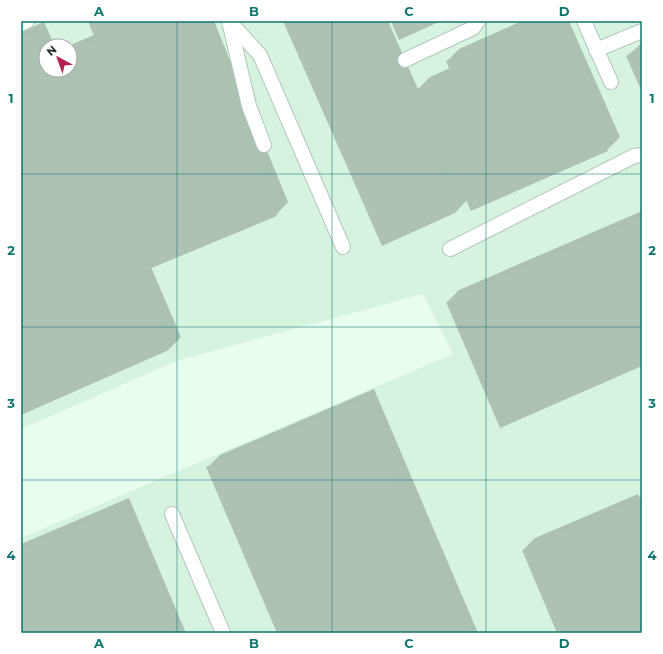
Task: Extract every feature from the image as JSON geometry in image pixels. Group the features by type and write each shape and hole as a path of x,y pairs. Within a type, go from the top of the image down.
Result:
{"lane":[{"path":"21,24 27,21"},
{"path":"229,21 249,106 264,145"},
{"path":"229,21 260,55 343,247"},
{"path":"405,60 473,28 478,21"},
{"path":"584,21 610,82"},
{"path":"596,50 642,31"},
{"path":"450,249 634,156 642,155"},
{"path":"172,514 224,633"}],"shaded area":[{"path":"21,21 642,21 642,633 21,633 21,538 453,354 423,294 179,360 21,429"}],"building":[{"path":"88,21 196,21 277,216 142,272 62,78 78,78 78,49 96,41"},
{"path":"283,21 371,21 455,213 382,246"},
{"path":"391,21 441,21 399,40"},
{"path":"536,21 551,21 608,151 471,211 417,89 451,73 446,61"},
{"path":"32,33 38,47 38,78 51,78 169,350 21,415 21,38"},
{"path":"642,49 642,92 626,56"},
{"path":"642,217 642,366 500,428 446,302"},
{"path":"362,400 461,633 277,633 206,467"},
{"path":"626,505 642,542 642,633 557,633 522,550"},
{"path":"117,510 169,633 21,633 21,551"}]}
